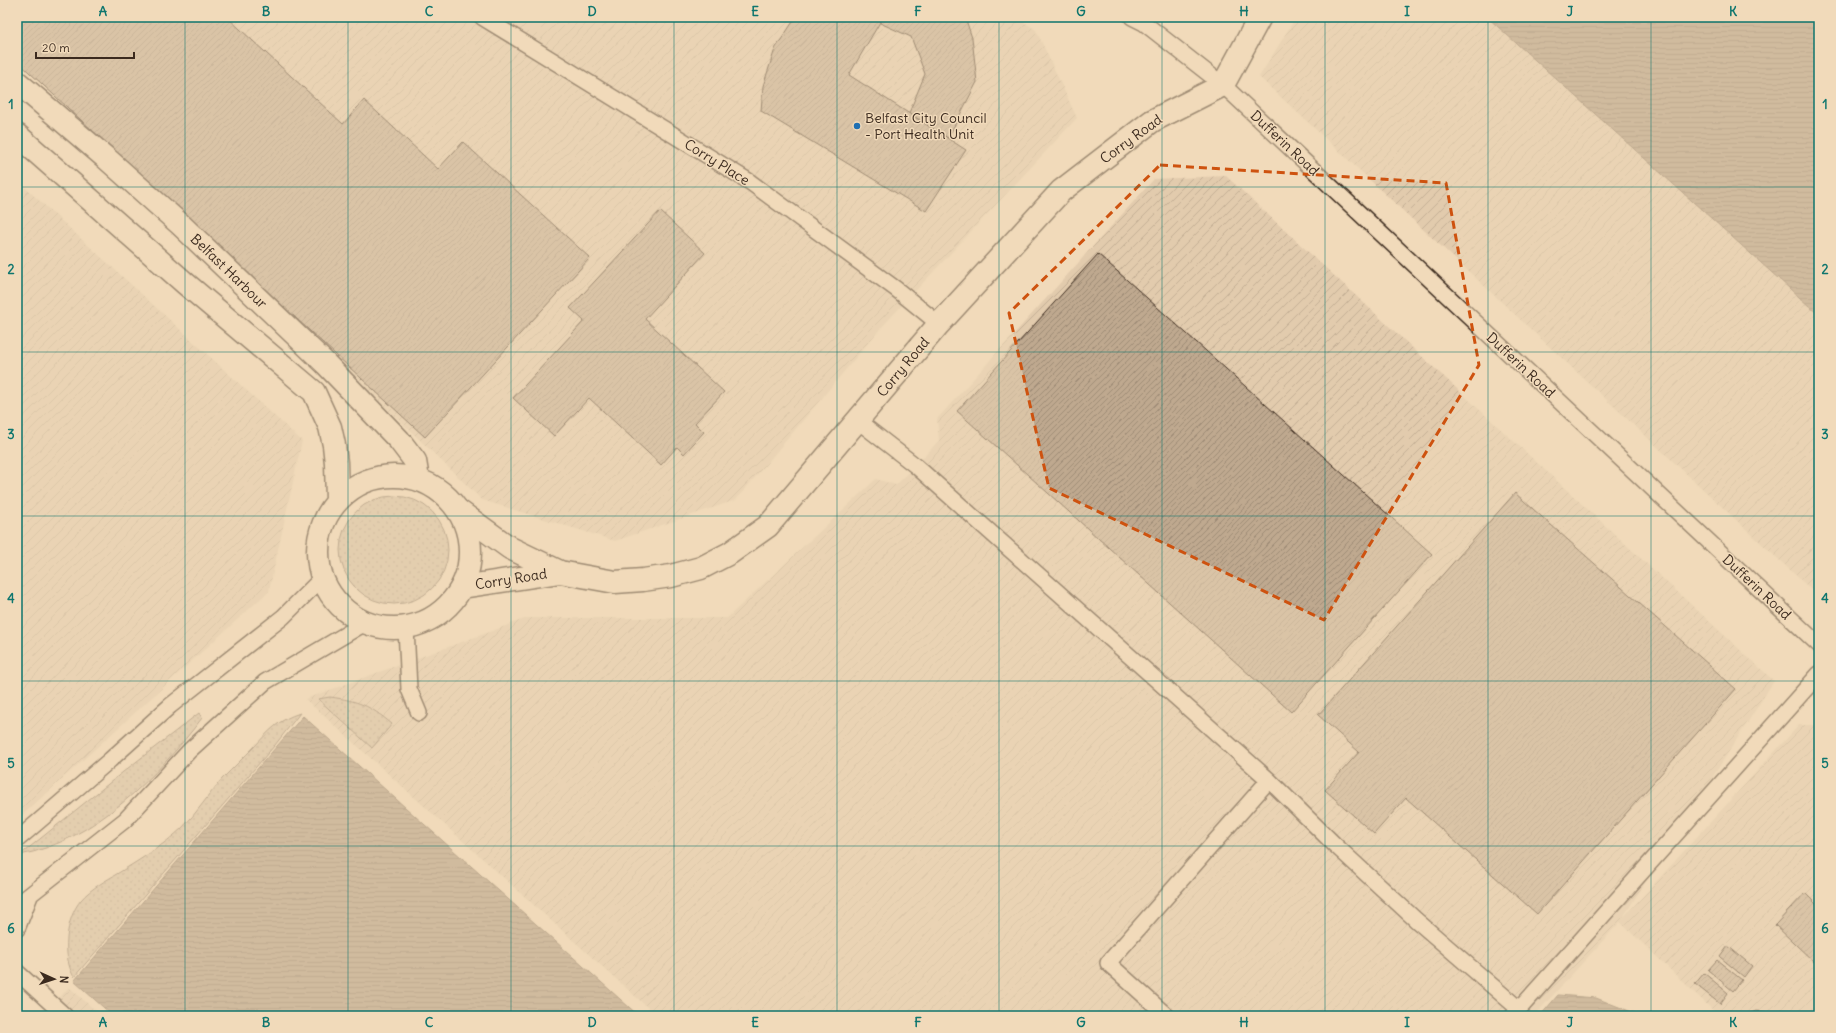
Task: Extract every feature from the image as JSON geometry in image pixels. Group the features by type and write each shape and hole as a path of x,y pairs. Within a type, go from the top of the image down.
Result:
{"street":[{"path":"1223,85 1260,17"},
{"name":"Belfast Harbour","path":"17,82 106,158 181,225 326,364 399,440 415,461 418,479"},
{"name":"Corry Road","path":"458,511 510,548 560,572 615,582 671,576 701,568 730,553 768,526 939,324 1061,191 1152,121 1223,85"},
{"path":"17,135 186,284 314,392 330,427 336,463 337,501"},
{"path":"396,476 418,479 441,492 458,511 469,535 470,562 462,587 452,602 439,615 423,623 406,628 385,628 364,623 347,612 332,597 322,578 318,558 319,538 325,518 337,501 354,487 374,478 396,476"},
{"name":"Corry Road","path":"462,587 560,572"}],"lane":[{"name":"Corry Place","path":"482,17 750,182 896,289 939,324"},
{"name":"Dufferin Road","path":"1139,19 1223,85 1819,645"},
{"path":"858,421 916,466 1269,780 1334,844 1516,1013 1819,674"},
{"path":"17,840 170,706 283,617 322,578"},
{"path":"17,905 125,820 190,750 265,682 364,623"},
{"path":"406,628 409,689 419,713"},
{"path":"1167,1016 1108,963 1269,780"},
{"path":"17,929 30,896"},
{"path":"17,972 65,1016"}],"highlighted area":[{"path":"1160,165 1446,183 1479,365 1324,620 1049,488 1009,313"}],"shaded area":[{"path":"17,17 1017,17 1036,30 1077,118 880,329 736,500 615,541 482,500 17,52"},
{"path":"1296,17 1487,17 1819,315 1819,597 1259,77"},
{"path":"1487,17 1819,17 1819,315"},
{"path":"1226,176 1774,681 1622,919 1799,725 1819,725 1819,1016 1719,1016 1620,922 1534,1016 657,1016 305,699 527,618 727,618 876,479 896,485 918,463 939,441 937,419 1154,179"},
{"path":"17,180 302,441 269,591 17,820"},
{"path":"394,496 415,500 432,512 444,529 448,550 444,571 432,588 415,600 394,604 373,600 356,588 344,571 340,550 344,529 356,512 373,500"},
{"path":"330,697 349,700 370,708 392,724 372,748 318,699"},
{"path":"199,713 202,718 185,740 145,783 122,803 99,821 73,836 47,847 20,855 123,772"},
{"path":"300,713 275,745 74,977 70,969 68,959 67,938 71,917 81,900 94,888 144,857 175,834 193,816 222,779 270,731 280,722"},
{"path":"303,716 639,1016 113,1016 74,981"},
{"path":"69,987 102,1016 43,1016"},
{"path":"1558,995 1596,998 1642,1016 1540,1016"}],"building":[{"path":"17,17 227,17 343,124 364,100 438,169 463,142 590,258 425,437 17,61"},
{"name":"Belfast City Council - Port Health Unit","path":"796,17 883,17 849,75 966,150 926,211 761,111 763,86 775,49"},
{"path":"883,17 965,17 972,38 977,82 948,138 909,113 925,74 911,37 880,23"},
{"path":"660,211 705,253 645,319 724,392 695,423 704,432 684,454 677,447 661,465 589,398 554,436 513,398 584,321 570,308"},
{"path":"1098,254 1432,554 1291,712 957,411"},
{"path":"1515,493 1736,689 1537,914 1406,798 1374,834 1325,790 1359,752 1318,715"},
{"path":"1805,893 1819,907 1819,958 1814,962 1775,925"},
{"path":"1728,946 1752,966 1744,977 1720,957"},
{"path":"1717,960 1742,980 1733,991 1708,970"},
{"path":"1704,973 1728,993 1720,1004 1695,984"},
{"path":"1756,1011 1765,1012 1775,1016 1744,1016"}],"place":[{"name":"Belfast City Council - Port Health Unit","path":"857,126"}]}
